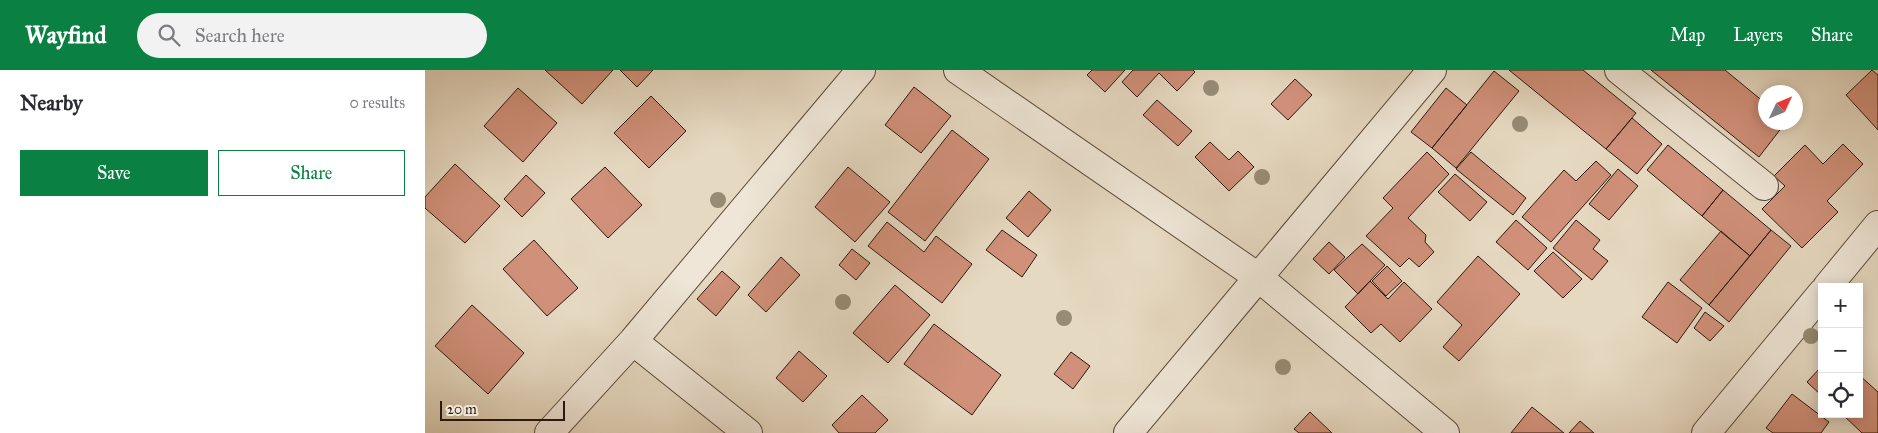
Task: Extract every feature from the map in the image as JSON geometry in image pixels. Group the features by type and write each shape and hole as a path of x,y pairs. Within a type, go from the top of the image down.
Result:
{"street":[{"path":"549,433 633,341 861,70"},
{"path":"958,70 1258,277 1445,433"},
{"path":"1128,433 1432,70"},
{"path":"1619,70 1764,186"},
{"path":"1831,283 1876,232"},
{"path":"1706,433 1818,298"},
{"path":"633,341 748,433"}],"building":[{"path":"545,70 613,70 582,104"},
{"path":"620,70 653,70 637,87"},
{"path":"1092,70 1125,70 1105,92 1087,75"},
{"path":"1133,70 1193,70 1195,72 1177,91 1159,73 1137,97 1122,82"},
{"path":"1509,70 1583,70 1636,113 1606,149"},
{"path":"1651,70 1725,70 1758,97 1758,130 1780,130 1759,157"},
{"path":"1872,70 1878,75 1878,130 1846,95"},
{"path":"1494,71 1519,91 1456,168 1432,148"},
{"path":"1295,79 1312,95 1288,120 1271,104"},
{"path":"914,87 951,116 921,153 885,125"},
{"path":"518,88 557,123 523,162 484,126"},
{"path":"1446,88 1467,105 1432,148 1411,132"},
{"path":"651,96 686,131 649,168 614,133"},
{"path":"1157,100 1192,131 1178,146 1143,115"},
{"path":"1632,118 1662,144 1637,174 1606,149"},
{"path":"952,130 989,159 925,241 888,212"},
{"path":"1210,142 1229,160 1238,151 1254,167 1229,191 1195,157"},
{"path":"1843,144 1863,164 1827,201 1838,212 1802,248 1762,209 1785,186 1774,176 1805,145 1823,164"},
{"path":"1668,145 1723,190 1702,216 1647,170"},
{"path":"1427,152 1449,174 1408,218 1426,235 1425,242 1434,252 1419,267 1409,258 1400,267 1366,236 1393,208 1383,198"},
{"path":"1471,152 1526,198 1513,215 1456,169"},
{"path":"1596,161 1611,175 1551,242 1522,217 1564,170 1576,181"},
{"path":"455,164 500,206 465,243 425,208 425,197"},
{"path":"605,167 642,205 608,238 571,199"},
{"path":"848,167 890,202 855,242 815,207"},
{"path":"1618,169 1638,186 1609,220 1589,204"},
{"path":"1455,174 1487,202 1470,221 1438,192"},
{"path":"526,175 545,193 522,217 504,199"},
{"path":"1723,190 1771,230 1750,256 1702,216"},
{"path":"1029,191 1051,210 1028,237 1006,218"},
{"path":"1516,220 1547,248 1528,270 1496,242"},
{"path":"1576,220 1600,240 1593,249 1608,261 1592,280 1553,248"},
{"path":"887,222 924,252 936,236 972,264 942,303 868,246"},
{"path":"1002,230 1037,255 1022,277 986,250"},
{"path":"1771,230 1791,246 1729,322 1709,305"},
{"path":"1721,231 1750,256 1709,305 1680,280"},
{"path":"534,240 578,288 547,316 503,269"},
{"path":"1329,242 1345,257 1329,274 1313,259"},
{"path":"1362,244 1385,265 1358,294 1334,270"},
{"path":"852,249 870,263 856,280 839,265"},
{"path":"1553,252 1582,279 1563,298 1534,271"},
{"path":"1478,256 1520,294 1459,361 1443,347 1462,325 1437,302"},
{"path":"781,257 800,275 766,312 748,295"},
{"path":"1387,266 1402,281 1386,296 1372,281"},
{"path":"722,271 740,287 716,316 697,299"},
{"path":"1370,281 1388,299 1404,282 1432,309 1400,342 1381,324 1371,333 1345,307"},
{"path":"1668,282 1702,308 1677,343 1642,317"},
{"path":"895,285 930,315 888,363 853,333"},
{"path":"472,305 524,353 488,394 435,346"},
{"path":"1705,312 1724,326 1710,341 1694,328"},
{"path":"934,324 1001,375 972,415 904,364"},
{"path":"799,351 827,376 803,402 776,378"},
{"path":"1071,352 1090,366 1073,389 1054,374"},
{"path":"1818,370 1818,392 1807,382"},
{"path":"1863,379 1878,392 1878,433 1862,433 1846,418 1863,418"},
{"path":"1792,394 1818,414 1818,418 1824,418 1829,422 1821,433 1773,433 1766,428"},
{"path":"862,395 888,420 875,433 839,433 832,425"},
{"path":"1532,407 1564,433 1511,433"},
{"path":"1310,412 1332,433 1299,433 1294,429"},
{"path":"1580,421 1594,433 1569,433"}]}
